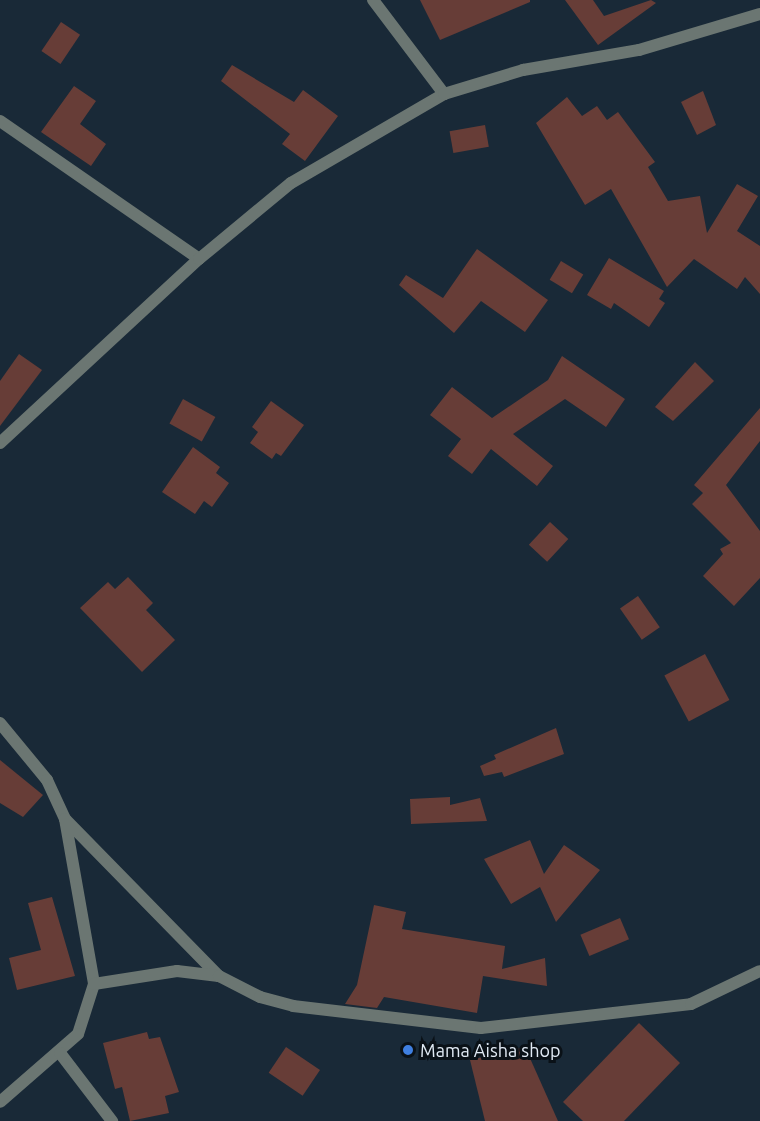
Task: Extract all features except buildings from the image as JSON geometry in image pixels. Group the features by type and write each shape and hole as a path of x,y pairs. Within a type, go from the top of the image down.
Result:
{"street":[{"path":"374,0 444,94"},
{"path":"0,443 199,259 291,183 444,94 522,70 639,50 760,14"},
{"path":"0,121 199,259"},
{"path":"0,723 48,780 65,819 94,984 78,1034 60,1053 0,1102"},
{"path":"65,819 219,976 260,997 293,1006 481,1028 692,1004 760,971"},
{"path":"94,984 177,971 219,976"},
{"path":"60,1053 112,1121"}],"place":[{"name":"Mama Aisha shop","path":"408,1050"}]}
